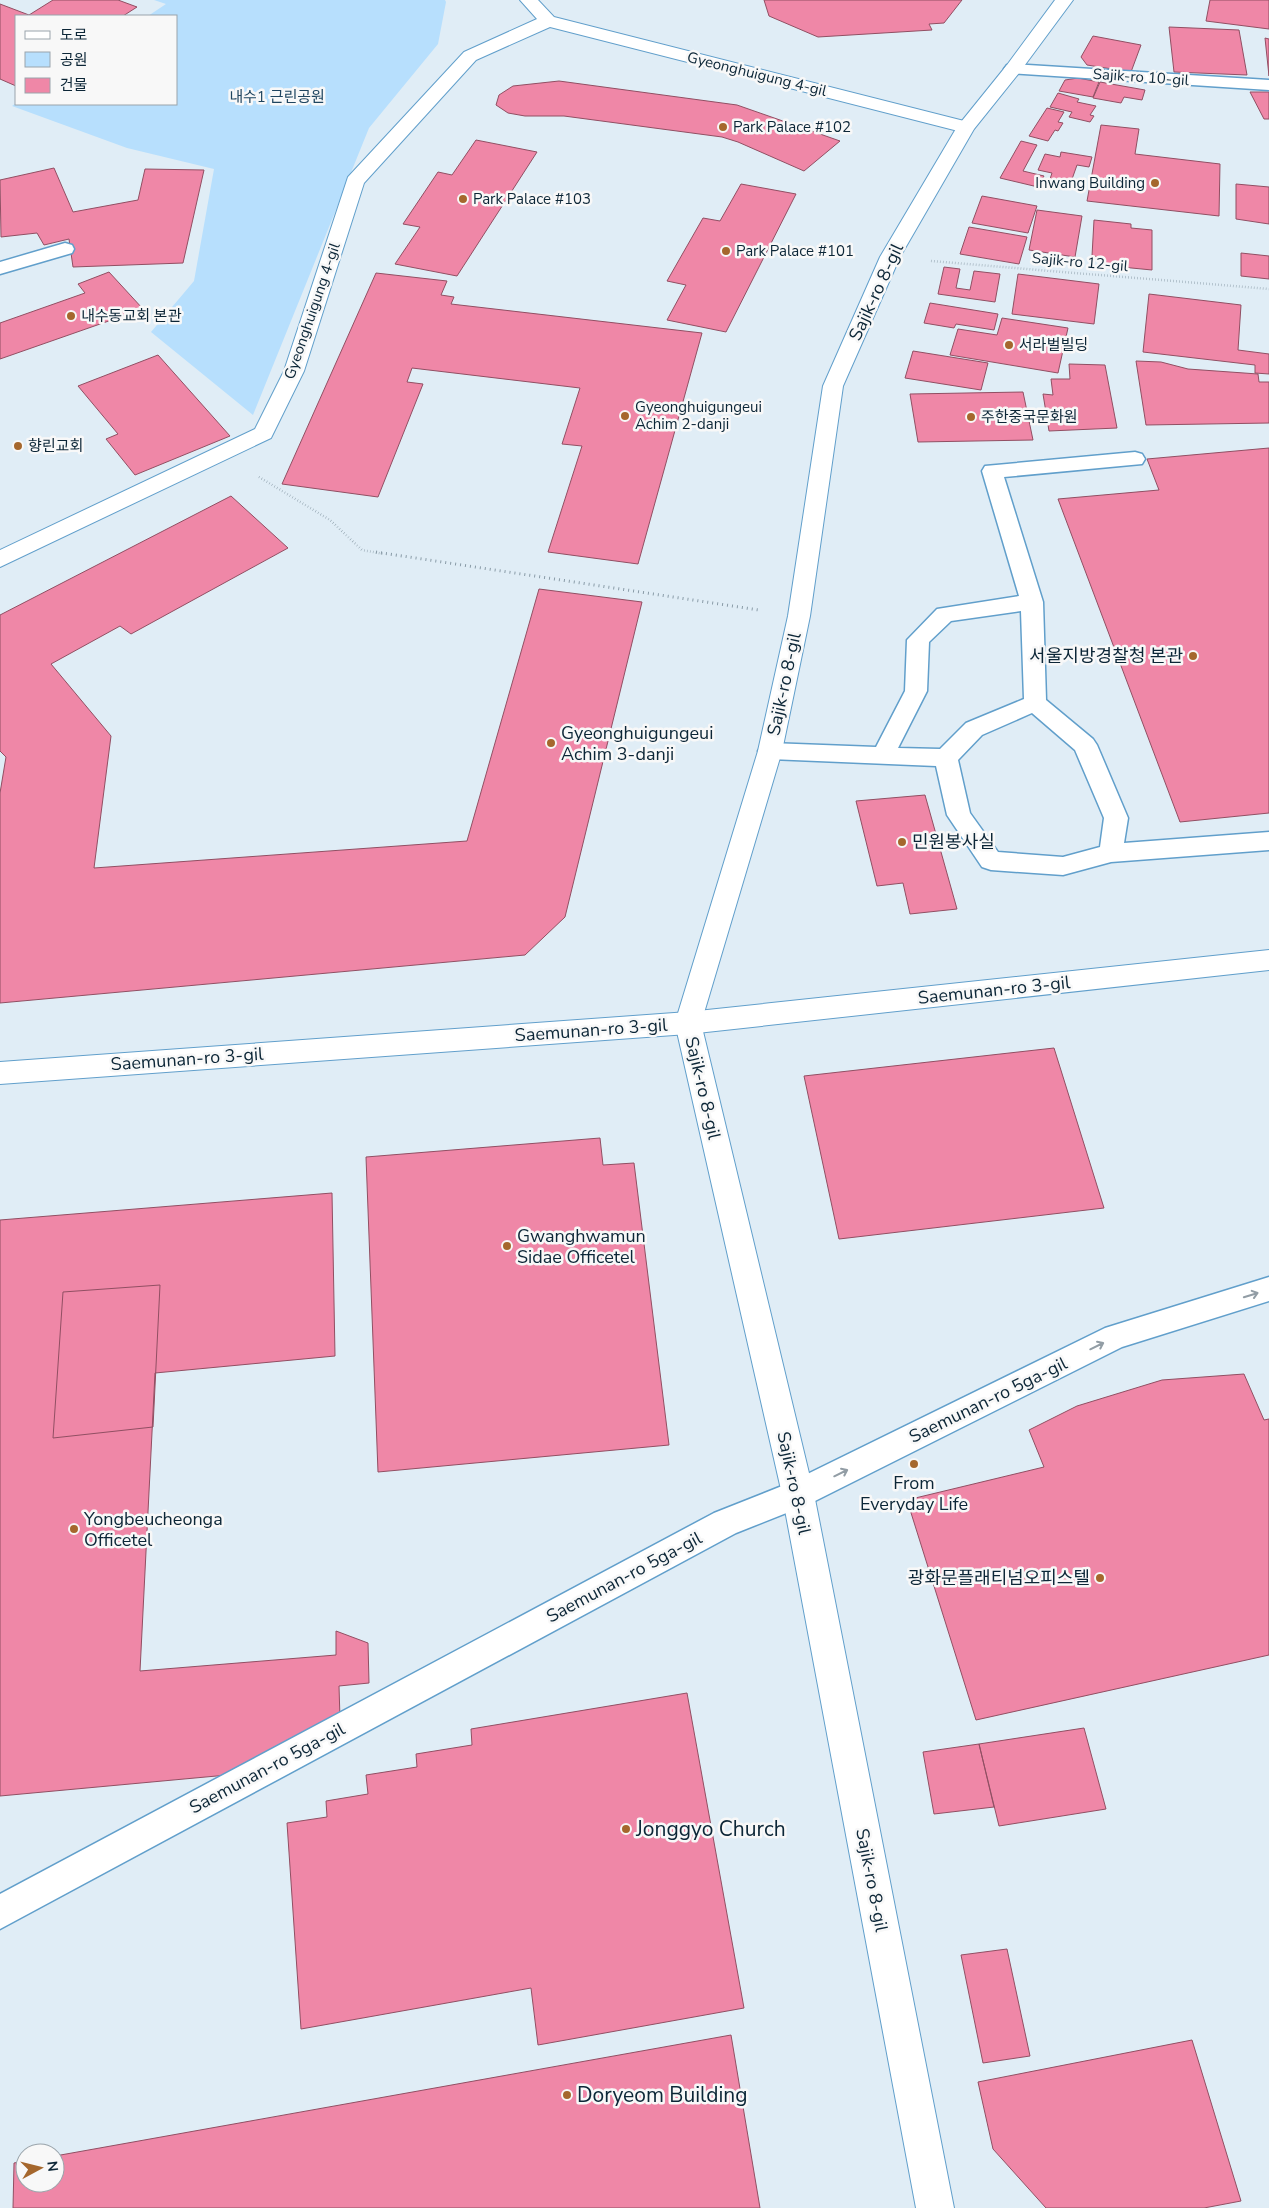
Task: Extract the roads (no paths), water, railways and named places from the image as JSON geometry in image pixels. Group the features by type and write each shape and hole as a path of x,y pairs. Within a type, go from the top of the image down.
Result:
{"street":[{"path":"529,0 548,21"},
{"name":"Sajik-ro 8-gil","path":"935,2208 798,1494 688,1022 770,751 799,616 833,386 890,257 966,127 1013,69 1064,0"},
{"name":"Gyeonghuigung 4-gil","path":"0,559 263,433 294,371 355,181 470,56 548,21 966,127"},
{"name":"Saemunan-ro 3-gil","path":"0,1073 688,1022 1269,960"}],"lane":[{"name":"Sajik-ro 10-gil","path":"1013,69 1269,85"},
{"path":"0,268 65,249"},
{"path":"1111,853 1116,818 1085,746 1035,703 1032,602 992,471 1135,459"},
{"path":"883,755 916,691 918,640 945,614 1032,602"},
{"path":"770,751 946,758 974,729 1035,703"},
{"path":"946,758 959,815 991,861 1063,866 1111,853 1269,841"},
{"name":"Saemunan-ro 5ga-gil","path":"0,1912 725,1523 798,1494 1115,1337 1269,1289"}],"place":[{"name":"Park Palace #102","path":"723,127"},
{"name":"Inwang Building","path":"1155,183"},
{"name":"Park Palace #103","path":"463,199"},
{"name":"Park Palace #101","path":"726,251"},
{"name":"내수동교회 본관","path":"71,316"},
{"name":"서라벌빌딩","path":"1009,345"},
{"name":"Gyeonghuigungeui Achim 2-danji","path":"625,416"},
{"name":"주한중국문화원","path":"971,417"},
{"name":"향린교회","path":"18,446"},
{"name":"서울지방경찰청 본관","path":"1193,656"},
{"name":"Gyeonghuigungeui Achim 3-danji","path":"551,743"},
{"name":"민원봉사실","path":"902,842"},
{"name":"Gwanghwamun Sidae Officetel","path":"507,1246"},
{"name":"From Everyday Life","path":"914,1464"},
{"name":"Yongbeucheonga Officetel","path":"74,1529"},
{"name":"광화문플래티넘오피스텔","path":"1100,1578"},
{"name":"Jonggyo Church","path":"626,1829"},
{"name":"Doryeom Building","path":"567,2095"}],"park label":[{"name":"내수1 근린공원","path":"277,97"}]}
